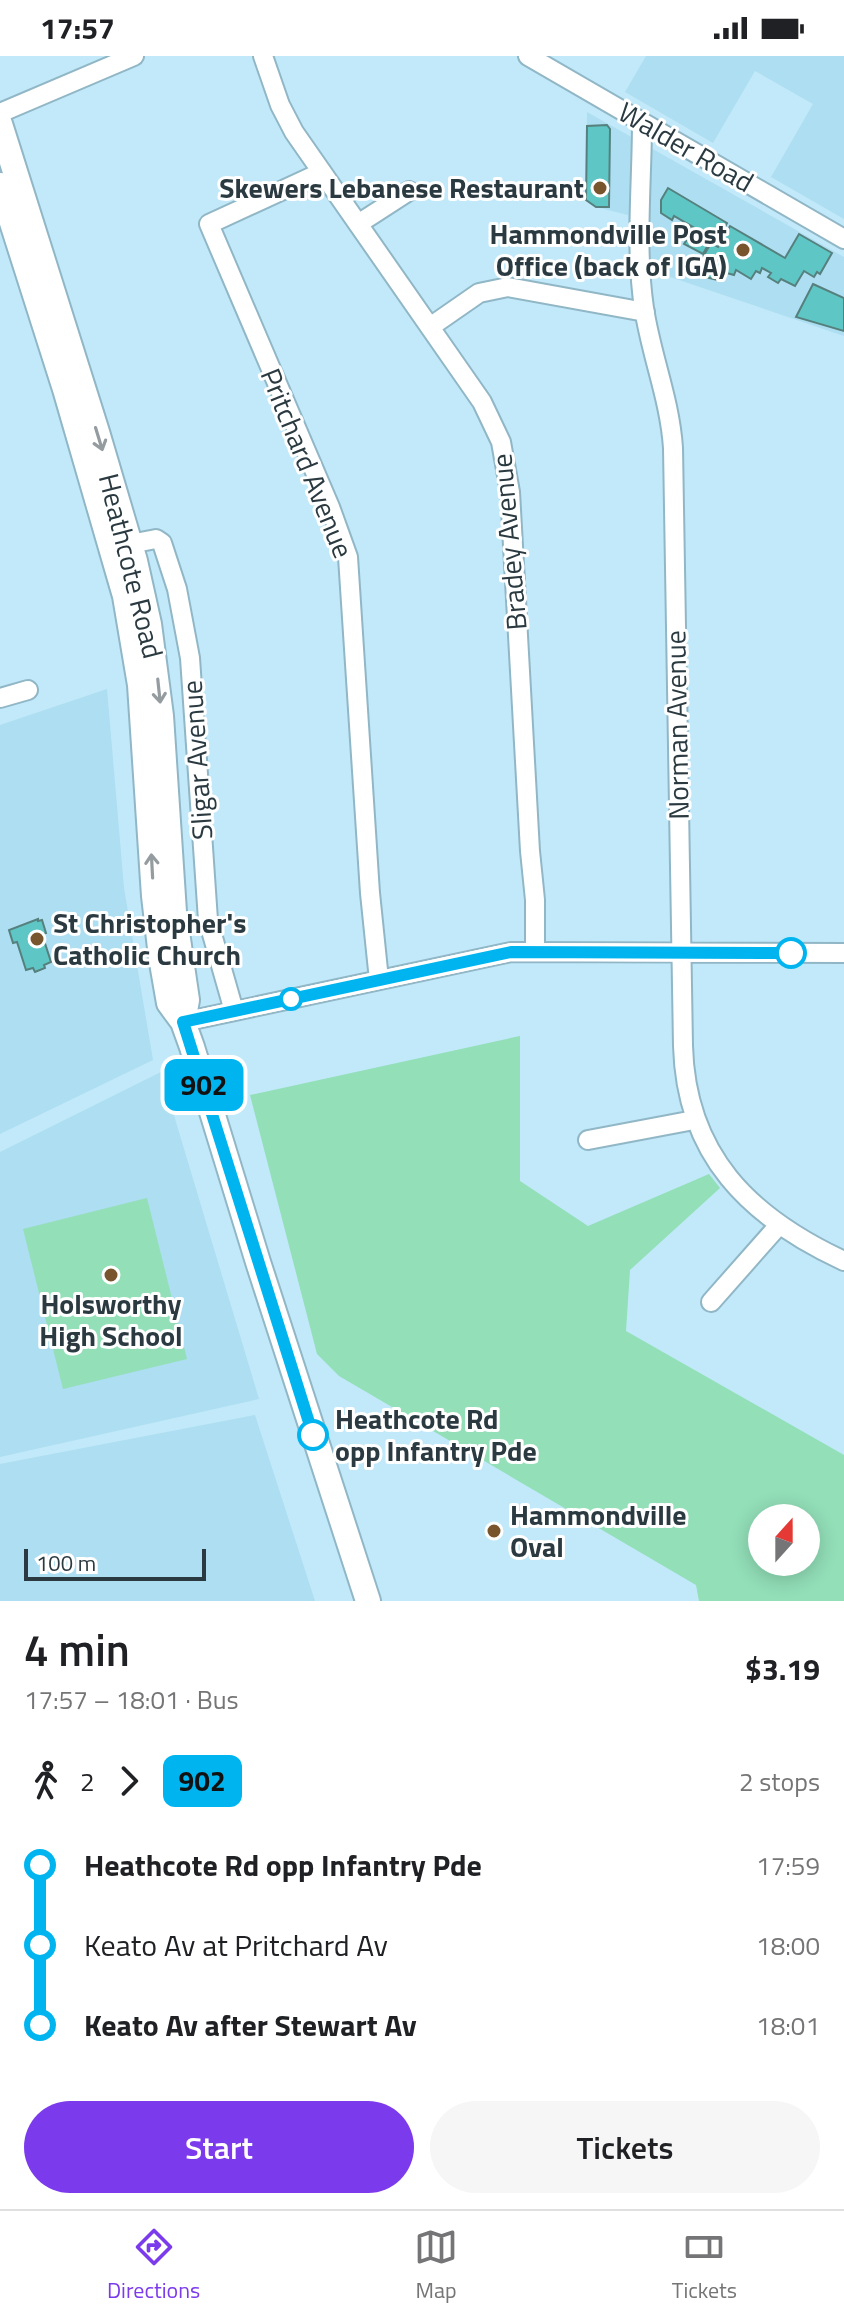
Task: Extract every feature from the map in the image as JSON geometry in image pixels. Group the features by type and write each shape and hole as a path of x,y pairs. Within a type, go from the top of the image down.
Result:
{"main road":[{"name":"Heathcote Road","path":"0,124 130,544 149,624 159,693 174,912 186,994 183,1022"},
{"name":"Heathcote Road","path":"0,185 65,389 127,608 142,707 154,896 169,1003 183,1022 368,1601"}],"street":[{"path":"0,113 134,56"},
{"name":"Bradey Avenue","path":"263,56 287,119 490,417 501,442 507,468 535,900 535,952"},
{"name":"Walder Road","path":"528,56 844,239"},
{"name":"Norman Avenue","path":"642,122 641,281 673,439 684,1065 694,1120 713,1155 735,1185 779,1225 844,1261"},
{"name":"Pritchard Avenue","path":"322,172 209,224 330,507 348,557 379,980"},
{"path":"358,224 409,191"},
{"path":"430,327 479,293 499,287 645,312"},
{"name":"Sligar Avenue","path":"130,544 156,539 162,543 177,589 191,671 208,920 234,1011"},
{"path":"1,697 28,690"},
{"path":"183,1022 501,954 844,953"},
{"path":"588,1140 694,1120"},
{"path":"711,1302 779,1225"}],"shaded area":[{"path":"646,56 844,56 844,219 771,177 813,104 755,71 713,143 625,92"},
{"path":"587,112 844,257 844,336 629,263 628,215 596,207 586,200"},
{"path":"107,689 124,888 153,1060 0,1134 0,725"},
{"name":"Holsworthy High School","path":"161,1072 259,1399 0,1457 0,1152"},
{"path":"255,1415 315,1601 0,1601 0,1464"}],"green space":[{"path":"520,1036 520,1181 588,1226 709,1174 720,1188 630,1270 626,1331 844,1455 844,1601 699,1601 696,1585 339,1376 317,1354 250,1095"},
{"path":"147,1198 187,1359 63,1389 23,1229"}],"building":[{"path":"607,125 610,129 609,207 596,207 586,200 587,126"},
{"path":"668,188 727,223 717,241 674,216 672,220 661,213 661,200"},
{"path":"691,226 712,238 703,254 684,244 688,238 684,236"},
{"path":"730,226 785,258 799,234 832,253 820,274 817,272 814,277 804,271 795,286 781,279 778,283 768,277 771,273 762,268 751,279 736,270 734,275 723,272 718,280 693,274 711,243 718,247"},
{"path":"813,284 844,298 844,331 796,317"},
{"path":"42,920 46,933 42,934 51,962 35,972 33,968 26,970 17,942 13,943 9,930"}],"bus line":[{"name":"902","path":"313,1435 183,1022 511,952 791,953"}],"place":[{"name":"Skewers Lebanese Restaurant","path":"600,188"},
{"name":"Hammondville Post Office (back of IGA)","path":"743,250"},
{"name":"St Christopher's Catholic Church","path":"37,939"},
{"name":"Holsworthy High School","path":"111,1275"},
{"name":"Heathcote Rd opp Infantry Pde","path":"313,1435"},
{"name":"Hammondville Oval","path":"494,1531"}]}
